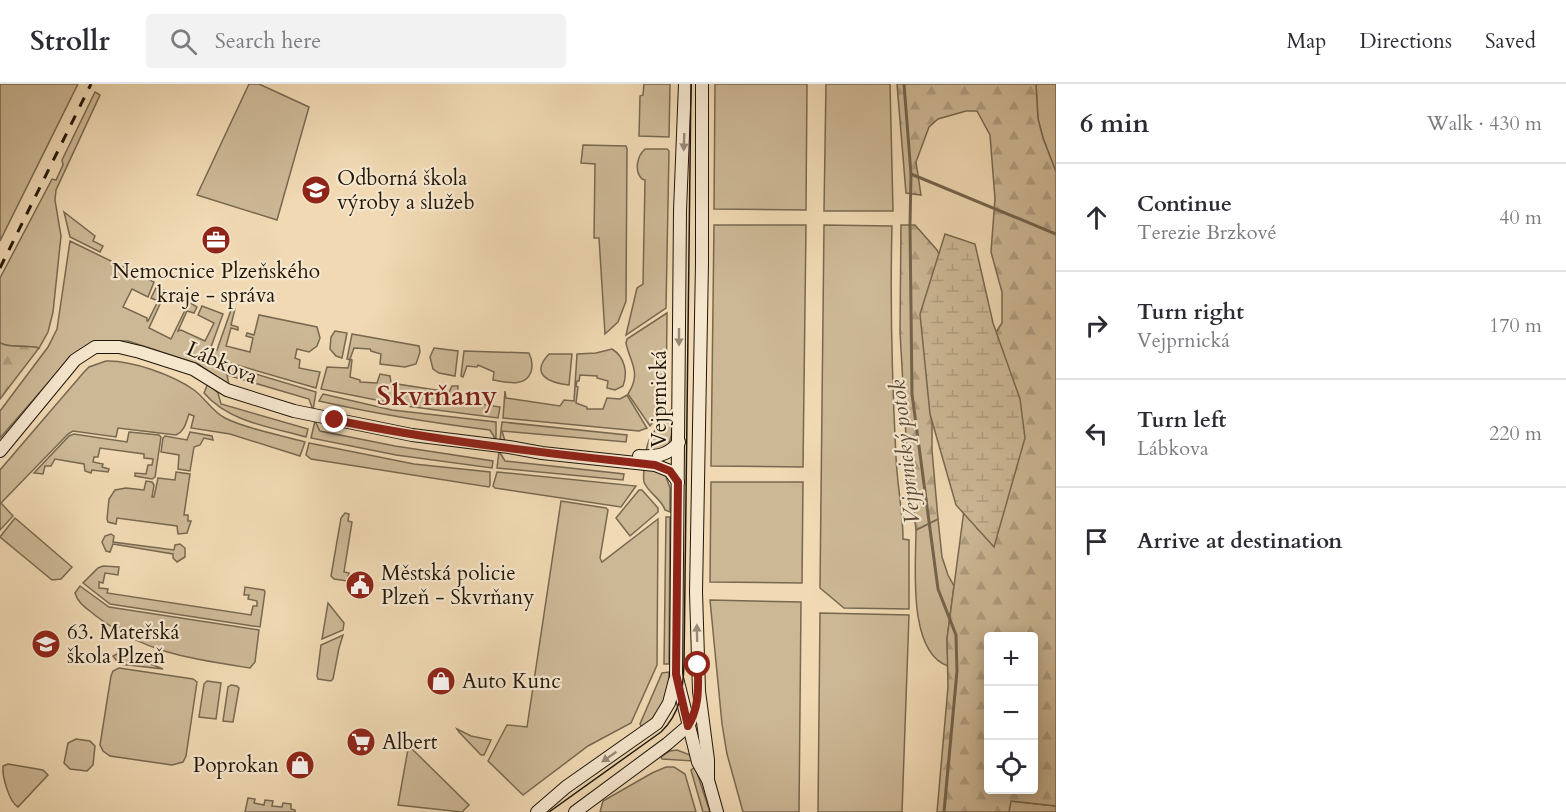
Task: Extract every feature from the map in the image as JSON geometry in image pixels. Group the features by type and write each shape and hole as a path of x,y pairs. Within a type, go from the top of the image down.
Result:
{"main road":[{"name":"Vejprnická","path":"685,84 680,211 676,674 698,762 708,780 717,812"},
{"name":"Vejprnická","path":"702,84 702,263 696,568 699,691 708,760 708,780"},
{"name":"Lábkova","path":"0,451 75,360 95,347 119,347 193,369 219,386 237,394 294,411 412,435 542,453 655,465 670,471 678,482"},
{"name":"Lábkova","path":"509,447 542,447 653,456 668,453 679,442"},
{"path":"537,812 566,787 657,723 669,703 676,674"},
{"path":"575,812 655,754 688,726 696,708 699,691"}],"green space":[{"path":"0,84 78,84 0,241"},
{"path":"249,84 259,84 309,107 277,220 197,195"},
{"path":"644,84 670,84 669,137 639,136 640,96 643,95"},
{"path":"715,84 807,84 806,210 714,209"},
{"path":"826,84 890,84 893,211 824,211"},
{"path":"897,84 1036,84 1038,119 1056,172 1056,806 1011,801 1009,812 937,812 948,687 947,639 981,355 1002,323 1002,292 991,252 995,199 990,135 977,111 966,111 938,119 929,127 916,162 921,195 906,193"},
{"path":"1036,84 1056,84 1056,172 1038,119"},
{"path":"95,92 100,95 56,190 55,200 61,236 53,312 48,332 39,348 0,343 0,278 52,179 56,180 63,165 62,160"},
{"path":"583,145 626,146 627,149 626,301 618,322 605,334 599,238 594,238 595,164 581,163"},
{"path":"645,149 667,149 669,151 666,308 626,335 637,288 643,284 645,180 640,176 637,168 640,156"},
{"path":"64,212 95,236 93,241 103,246 100,252 70,237"},
{"path":"714,225 806,225 803,467 711,466"},
{"path":"824,225 892,226 892,370 903,539 909,540 909,609 844,608 820,588"},
{"path":"901,225 915,225 937,250 944,264 932,415 932,450 938,519 916,530 907,454 900,332"},
{"path":"945,234 975,244 993,323 1020,399 1025,438 994,547 956,505 930,414 920,314"},
{"path":"70,241 154,282 148,297 132,289 123,307 147,318 147,321 158,301 151,298 156,288 166,291 149,328 171,339 189,302 197,307 194,313 187,311 178,331 181,330 205,341 214,323 198,315 202,306 223,314 211,347 217,350 233,308 235,309 231,325 238,327 238,330 231,328 226,346 250,352 253,338 246,336 247,333 254,335 259,315 317,327 320,338 317,346 309,352 297,349 295,358 300,360 299,368 320,372 316,388 230,363 229,366 316,392 313,410 309,399 227,375 229,385 198,364 128,341 102,341 69,359 0,438 0,411 48,347 57,329"},
{"path":"667,313 666,405 650,426 628,394 635,373 626,343 627,339"},
{"path":"335,331 347,333 342,358 336,356 330,349 331,337"},
{"path":"352,334 419,346 420,352 416,364 405,367 380,364 381,354 370,349 354,348 350,359 352,360 350,377 360,382 377,383 380,374 390,376 391,383 449,392 452,386 458,386 457,400 500,407 498,418 406,406 321,389 327,367 348,368 350,360 347,359"},
{"path":"0,343 39,348 0,399"},
{"path":"434,348 458,351 455,376 439,373 433,369 430,357"},
{"path":"612,349 623,361 625,376 623,386 615,390 607,388 608,381 597,378 597,376 580,375 576,386 578,387 576,403 587,409 603,409 607,398 620,399 627,395 647,428 639,431 503,418 505,391 506,398 560,406 564,400 574,401 577,354"},
{"path":"464,351 529,353 532,362 531,372 520,382 504,382 493,380 494,372 478,365 477,367 467,366 463,377 461,376"},
{"path":"549,354 572,354 569,385 544,377 541,367"},
{"path":"106,361 127,363 164,374 194,390 216,412 233,422 305,442 300,456 230,434 191,428 194,416 189,414 183,429 176,435 118,428 116,437 73,431 1,503 13,516 0,530 0,470 84,372 89,367"},
{"path":"208,383 218,393 221,404 308,429 306,437 251,422 225,411 204,393"},
{"path":"323,394 392,410 496,422 496,440 490,430 404,418 319,401"},
{"path":"672,409 672,434 667,447 646,454 652,435"},
{"path":"315,421 320,431 395,446 493,461 492,468 396,455 311,438"},
{"path":"502,422 627,435 626,442 502,431 505,441 500,440"},
{"path":"129,432 161,437 155,477 152,479 135,476 135,473 146,474 148,465 152,465 153,459 144,458 144,454 100,448 98,457 94,457 93,462 103,464 102,467 109,469 108,472 92,470 91,473 85,471 84,464 55,459 51,466 45,466 43,474 34,473 69,436 74,434 127,442"},
{"path":"190,432 212,436 213,440 204,438 200,445 194,447 190,471 178,469 179,455 161,452 165,436 187,440"},
{"path":"309,443 414,464 490,472 490,485 489,487 311,459 306,455"},
{"path":"499,451 505,461 624,474 623,480 497,468"},
{"path":"644,466 665,474 670,488 670,512 665,510 646,486"},
{"path":"176,472 190,474 184,515 188,515 188,521 191,521 187,533 178,534 177,526 117,518 116,524 108,522 109,499 115,490 126,488 144,490 146,481 152,482 154,485 152,497 154,497 158,478 175,480"},
{"path":"497,472 636,486 621,507 495,488 493,486"},
{"path":"711,482 803,482 802,583 710,582"},
{"path":"639,490 642,490 658,508 658,512 630,536 616,518"},
{"path":"561,501 608,510 600,558 602,562 658,519 657,665 631,723 588,746 523,795 488,761 507,725 527,727"},
{"path":"345,513 349,514 348,521 352,522 344,572 349,573 347,581 334,579 331,576 341,518"},
{"path":"666,517 670,517 669,664 664,664"},
{"path":"15,518 72,567 61,579 52,580 0,537"},
{"path":"938,519 942,557 954,586 947,639 948,666 935,658 926,644 920,626 915,584 916,530"},
{"path":"111,534 114,536 113,542 174,550 175,545 180,544 185,548 185,557 177,562 173,554 113,544 110,552 106,551 102,542 105,536"},
{"path":"103,566 119,567 118,575 105,573 103,583 99,582 99,588 108,589 107,593 251,615 253,606 257,606 257,601 248,599 249,595 244,595 245,587 264,590 260,627 110,604 83,583"},
{"path":"80,586 109,607 259,630 255,662 250,668 208,661 169,652 132,638 96,616 81,603 75,593"},
{"path":"710,600 801,602 799,812 743,812 727,754 722,724"},
{"path":"328,603 344,623 343,630 322,639"},
{"path":"820,613 909,615 902,812 818,812"},
{"path":"343,635 333,679 331,681 318,679 321,645"},
{"path":"119,653 163,669 119,664 113,656"},
{"path":"119,668 193,679 197,682 186,756 183,762 172,765 110,756 103,751 100,745 111,676 113,671"},
{"path":"669,672 663,704 643,729 640,724 662,673"},
{"path":"207,681 221,683 216,719 199,717 204,684"},
{"path":"231,685 239,688 233,722 223,721 228,687"},
{"path":"457,729 471,736 491,740 484,755 481,755"},
{"path":"76,739 90,741 95,746 93,765 87,771 70,769 64,763 68,743"},
{"path":"411,748 469,805 462,812 398,805 408,749"},
{"path":"677,750 690,755 693,761 662,759 661,757 670,751"},
{"path":"8,764 43,770 48,775 18,807 12,800 5,782 3,766"},
{"path":"666,767 674,767 685,774 696,812 600,812 603,801"},
{"path":"695,767 710,812 703,812 691,770"},
{"path":"248,798 255,799 254,803 264,805 265,800 273,801 272,806 282,807 283,803 291,804 291,809 295,812 245,812"},
{"path":"1010,801 1056,806 1056,812 1009,812"}],"waterway":[{"name":"Vejprnický potok","path":"904,84 911,174 912,394 938,589 956,635 957,671 944,812"},
{"path":"911,174 1056,234"}],"tram line":[{"path":"549,812 661,732 673,717 682,692 691,84"}],"railway":[{"path":"0,268 91,84"}],"place":[{"name":"Odborná škola výroby a služeb","path":"316,190"},
{"name":"Nemocnice Plzeňského kraje - správa","path":"216,240"},
{"name":"Městská policie Plzeň - Skvrňany","path":"360,585"},
{"name":"63. Mateřská škola Plzeň","path":"46,644"},
{"name":"Auto Kunc","path":"441,681"},
{"name":"Albert","path":"361,742"},
{"name":"Poprokan","path":"300,765"}],"district":[{"name":"Skvrňany","path":"437,396"}],"route":[{"path":"335,420 453,441 655,465 670,471 678,482 676,674 688,726 694,716 699,691 698,665"}]}
